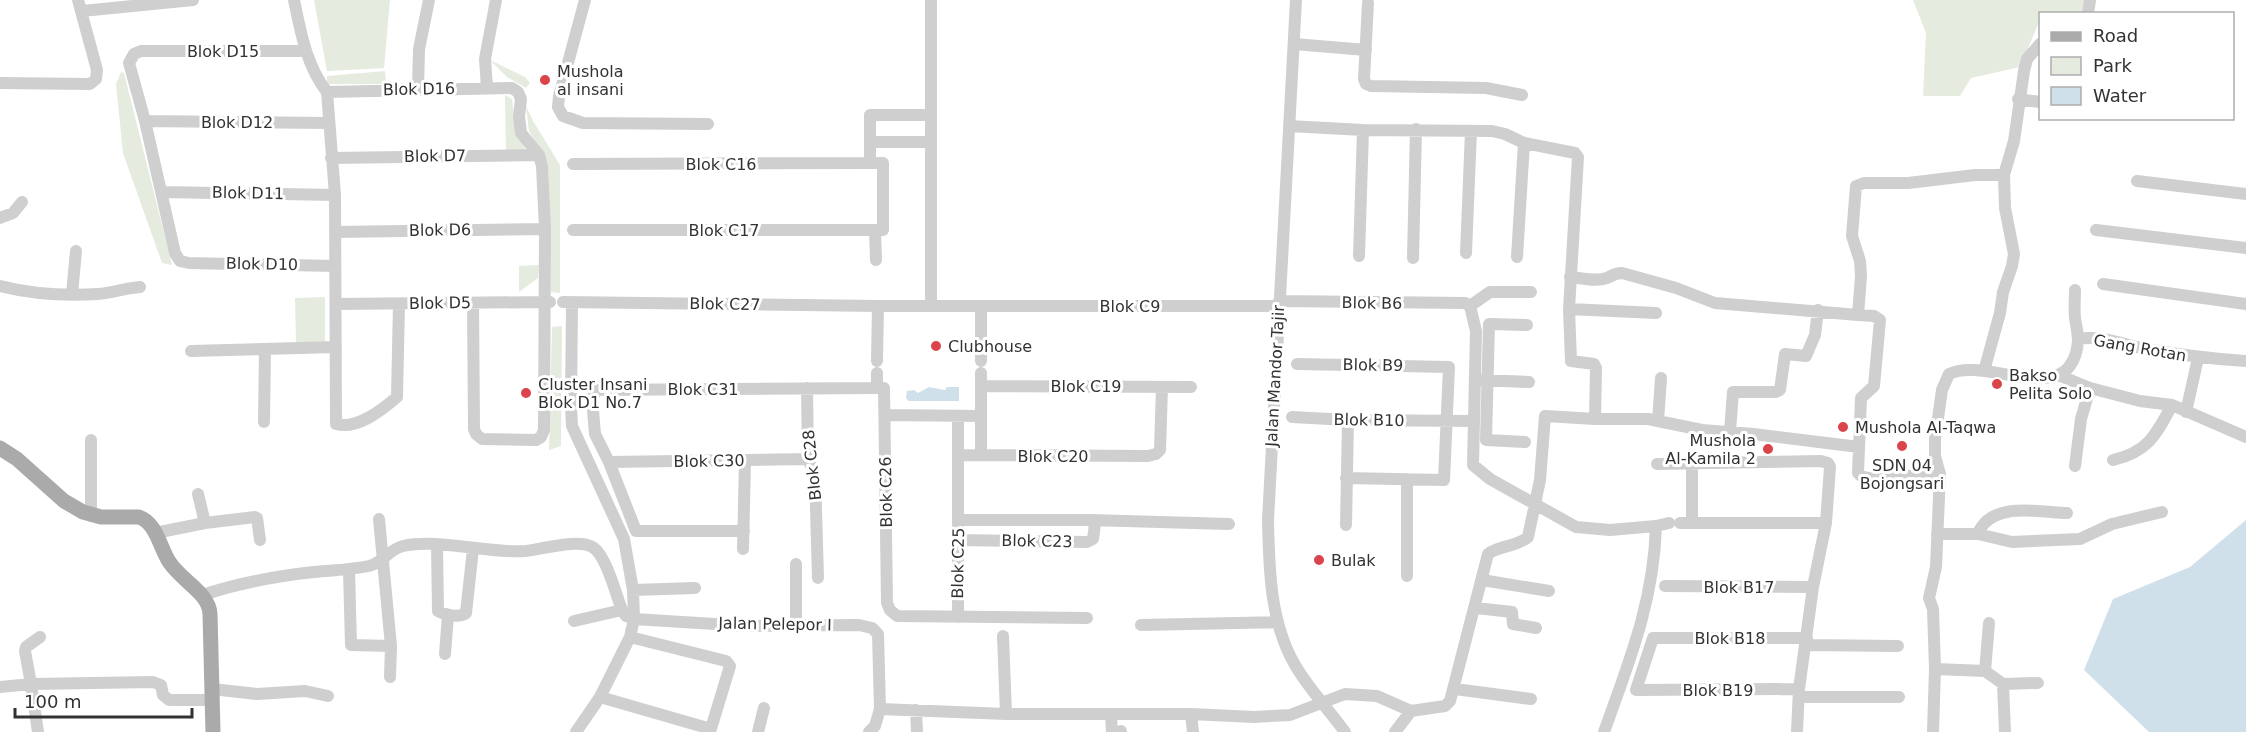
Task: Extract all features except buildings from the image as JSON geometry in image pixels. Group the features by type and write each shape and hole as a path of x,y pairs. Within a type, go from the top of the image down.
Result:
{"main road":[{"path":"0,448 17,459 64,501 91,516 144,519 155,533 170,564 184,581 202,595 210,607 213,732"}],"street":[{"path":"0,83 90,84 96,79 97,70 80,5 193,0"},
{"path":"294,0 305,51 317,79 327,92 335,195 335,422 339,425 344,426 372,417 397,397 399,304"},
{"path":"418,89 419,49 429,0"},
{"path":"487,88 485,59 496,0"},
{"path":"585,0 559,96 558,106 563,116 583,123 708,124"},
{"path":"931,0 931,305"},
{"name":"Jalan Mandor Tajir","path":"1296,0 1268,520 1270,572 1278,622 1294,663 1306,682 1346,732"},
{"path":"1368,3 1364,79 1366,84 1371,86 1486,88 1522,94"},
{"path":"1294,44 1366,50"},
{"path":"1984,371 2014,254 2006,208 2004,175 2014,141 2018,99 2028,59 2039,45"},
{"name":"Blok D15","path":"146,121 129,63 134,54 141,51 305,51"},
{"name":"Blok D16","path":"327,92 512,88 518,92 521,99 519,117 521,133 539,155"},
{"path":"2018,99 2039,102"},
{"path":"876,260 876,231 883,231 883,163 870,163 870,115 930,115"},
{"path":"146,121 161,192"},
{"name":"Blok D12","path":"146,121 329,123"},
{"path":"1289,126 1472,131 1505,134 1524,143 1572,151 1578,157 1570,277 1571,361 1594,364 1596,368 1595,419"},
{"path":"1359,256 1363,129"},
{"path":"1413,258 1416,129"},
{"path":"1466,254 1472,131"},
{"path":"870,142 930,142"},
{"path":"1517,257 1524,143"},
{"path":"473,303 474,429 476,434 482,439 536,440 541,437 544,430 547,302 542,166 539,155"},
{"name":"Blok D7","path":"331,158 539,155"},
{"name":"Blok C16","path":"573,164 870,163"},
{"path":"1858,315 1860,261 1852,236 1856,186 1864,183 1908,183 1975,174 2004,175"},
{"path":"2137,181 2246,194"},
{"name":"Blok D11","path":"161,192 335,195"},
{"name":"Blok D10","path":"161,192 175,253 180,261 335,266"},
{"path":"0,218 13,213 22,202"},
{"name":"Blok D6","path":"335,232 545,229"},
{"name":"Blok C17","path":"573,230 876,231"},
{"path":"2096,230 2246,248"},
{"path":"72,294 76,251"},
{"path":"1570,277 1604,278 1622,273 1670,286 1715,303 1874,316 1880,320 1874,386 1861,398 1858,472 1867,478 1940,474"},
{"path":"2103,284 2246,304"},
{"path":"0,286 29,293 72,294 100,294 140,288"},
{"path":"2075,290 2078,339"},
{"path":"1525,441 1486,440 1476,331 1468,304 1490,292 1531,292"},
{"name":"Blok D5","path":"336,304 547,302"},
{"name":"Blok C27","path":"633,590 624,539 572,426 568,302 931,305"},
{"name":"Blok B6","path":"1279,304 1468,304"},
{"name":"Blok C9","path":"931,305 1279,304"},
{"path":"878,306 878,388"},
{"path":"981,306 981,455"},
{"path":"1569,309 1656,313"},
{"path":"1730,432 1733,392 1776,392 1780,390 1785,354 1806,356 1815,335 1818,310"},
{"path":"1527,325 1489,324 1474,422 1473,465 1490,479 1576,527 1610,530 1674,524 1826,524"},
{"name":"Gang Rotan","path":"2058,375 2075,357 2078,339 2096,337 2134,347 2198,358 2246,361"},
{"path":"191,351 336,347"},
{"path":"264,422 265,349"},
{"path":"2186,412 2198,358"},
{"name":"Blok B9","path":"1297,363 1449,367 1446,421"},
{"path":"1933,732 1935,669 1933,609 1929,598 1936,567 1940,474 1935,456 1935,439 1942,390 1947,377 1955,371 1984,371 2040,379 2050,379 2058,375 2090,388 2140,401 2172,405 2246,437"},
{"name":"Blok C19","path":"981,373 1162,387 1191,387"},
{"path":"1658,421 1661,378"},
{"path":"1481,380 1529,382"},
{"name":"Blok C20","path":"958,455 1148,456 1156,454 1160,450 1162,387"},
{"name":"Blok C28","path":"807,388 808,459 815,475 818,578"},
{"name":"Blok C31","path":"609,462 595,434 592,399 593,394 599,389 878,388"},
{"name":"Blok C26","path":"878,388 884,388 887,603 890,610 897,616 958,617"},
{"path":"2075,466 2081,419 2090,388"},
{"path":"2113,460 2128,456 2155,438 2172,405"},
{"path":"885,415 981,416"},
{"name":"Blok C25","path":"958,416 958,617 1087,618"},
{"path":"869,732 875,726 880,709 1006,714 1191,714 1254,717 1290,715 1345,694 1377,696 1411,711 1447,705 1455,689 1488,554 1496,548 1523,541 1528,537 1536,503 1545,416 1658,421 1691,428 1859,447"},
{"name":"Blok B10","path":"1292,417 1474,422"},
{"path":"1346,525 1348,420"},
{"path":"1346,478 1444,480 1446,421"},
{"path":"91,440 91,516"},
{"name":"Blok C30","path":"609,462 808,459"},
{"path":"743,549 745,461"},
{"path":"1657,464 1821,461 1828,463 1830,467 1826,524 1814,587 1797,732"},
{"path":"609,462 636,531 744,531"},
{"path":"1604,732 1643,621 1655,561 1674,524 1692,464"},
{"path":"1407,479 1407,576"},
{"path":"198,494 205,523"},
{"path":"1978,534 1987,519 1997,514 2015,511 2067,513"},
{"path":"1937,534 1978,534 2012,542 2080,539 2112,524 2162,512"},
{"path":"155,533 205,523 255,517 260,540"},
{"path":"379,519 391,646 390,677"},
{"name":"Blok C23","path":"959,520 1090,520 1229,524"},
{"name":"Blok C23","path":"959,540 1087,542 1094,539 1095,524 1090,520"},
{"path":"202,595 270,577 373,566 392,550 401,546 437,545 525,551 572,544 594,548 603,559 622,610 626,616 633,619"},
{"path":"437,545 438,611 448,615 466,613 472,549"},
{"path":"796,564 796,626"},
{"path":"349,570 351,645 391,646"},
{"path":"1482,580 1549,591"},
{"name":"Blok B17","path":"1665,586 1814,587"},
{"path":"576,732 600,697 630,637 633,619 633,590 695,588"},
{"path":"1476,608 1512,612 1513,624 1536,628"},
{"path":"574,621 622,610"},
{"path":"445,654 448,615"},
{"name":"Jalan Pelepor I","path":"633,619 747,626 859,625 875,630 878,634 880,709"},
{"path":"1141,625 1278,622"},
{"path":"1985,671 1989,623"},
{"path":"1003,636 1006,714"},
{"path":"38,732 25,651 26,647 40,637"},
{"path":"600,697 711,731 730,666 726,661 630,637"},
{"name":"Blok B18","path":"1636,690 1653,638 1898,646"},
{"path":"1935,669 1969,668 1985,671 2003,684 2038,683"},
{"path":"0,687 31,684 153,682 161,685 163,695 169,700 212,695 305,691 328,696"},
{"path":"2003,684 2006,732"},
{"path":"1455,689 1531,699"},
{"name":"Blok B19","path":"1636,690 1899,697"},
{"path":"758,732 764,708"},
{"path":"916,710 917,732"},
{"path":"1395,732 1411,711"},
{"path":"1111,714 1118,732"},
{"path":"1191,714 1192,732"}],"green space":[{"path":"314,0 390,0 384,68 327,71"},
{"path":"1913,0 2096,0 2094,12 2039,12 2039,22 2020,67 1971,78 1960,96 1923,96 1926,33"},
{"path":"490,60 525,77 530,83 526,88 507,77"},
{"path":"385,71 386,84 327,84 327,76"},
{"path":"121,72 124,73 172,265 162,263 123,153 116,84"},
{"path":"505,95 512,99 516,131 526,151 506,151"},
{"path":"526,106 560,165 560,293 551,292 548,163 529,131"},
{"path":"539,265 538,278 519,292 519,266"},
{"path":"325,297 325,342 296,343 295,298"},
{"path":"562,326 561,446 549,450 552,327"}],"water":[{"path":"929,387 945,390 947,387 959,387 959,401 909,401 906,398 907,391 914,390 918,393"},
{"path":"2246,520 2246,732 2149,732 2084,670 2113,599 2190,567"}],"place":[{"name":"Mushola al insani","path":"545,80"},
{"name":"Clubhouse","path":"936,346"},
{"name":"Bakso Pelita Solo","path":"1997,384"},
{"name":"Cluster Insani Blok D1 No.7","path":"526,393"},
{"name":"Mushola Al-Taqwa","path":"1843,427"},
{"name":"SDN 04 Bojongsari","path":"1902,446"},
{"name":"Mushola Al-Kamila 2","path":"1768,449"},
{"name":"Bulak","path":"1319,560"}]}
